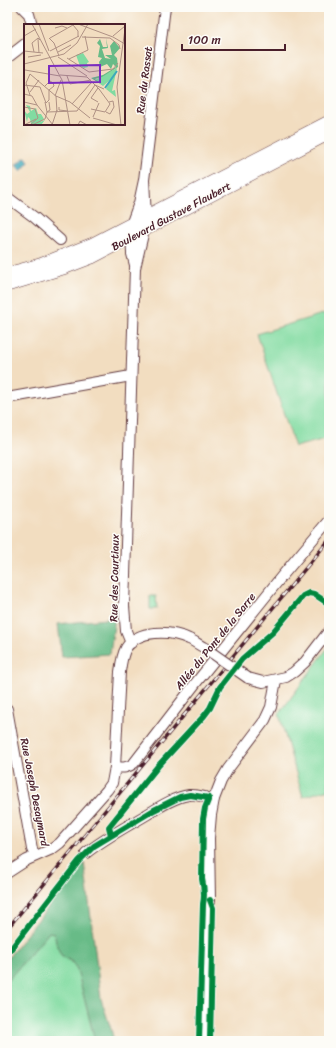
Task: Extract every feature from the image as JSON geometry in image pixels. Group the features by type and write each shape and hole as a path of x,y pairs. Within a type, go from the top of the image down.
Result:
{"main road":[{"name":"Boulevard Gustave Flaubert","path":"7,285 66,267 92,257 116,245 146,217 329,122"},
{"name":"Boulevard Gustave Flaubert","path":"7,274 40,265 131,231 144,230 329,132"}],"street":[{"path":"22,7 29,14 32,24"},
{"name":"Rue du Rassat","path":"131,231 144,180 164,7"},
{"path":"7,58 24,45"},
{"name":"Rue du Rassat","path":"144,180 146,217 144,230"},
{"path":"145,196 153,204 164,208"},
{"path":"7,197 34,217 60,240"},
{"name":"Rue des Courtiaux","path":"130,643 126,631 124,606 126,585 131,376 135,268 144,230"},
{"path":"131,231 132,254 135,268"},
{"path":"116,245 126,249 132,254"},
{"path":"7,398 131,376"},
{"name":"Allée du Pont de la Sarre","path":"115,767 125,768 134,763 195,684 329,520"},
{"path":"7,873 27,860 52,849 60,843 112,783 115,767 122,659 126,648 136,638 142,635 162,633 187,638 248,678 259,681 276,680 286,677 294,672 305,662 329,631"},
{"path":"203,1041 207,990 210,900 209,838 214,800 221,781 228,769 265,720 271,707 276,680"},
{"name":"Rue Joseph Desaymard","path":"7,709 32,849 35,856"},
{"path":"86,853 116,832 180,797 194,795 214,800"}],"green space":[{"path":"329,312 329,438 295,447 257,334"},
{"path":"150,596 156,596 157,609 150,609"},
{"path":"115,618 110,654 62,657 58,624"},
{"path":"329,646 329,789 303,797 279,714"},
{"path":"84,862 101,999 114,1041 95,1041 77,969 72,962 61,955 54,933 49,932 7,981 7,959"},
{"path":"49,932 54,933 61,955 72,962 77,969 95,1041 7,1041 7,981"}],"water":[{"path":"25,157 29,162 21,171 16,165"}],"railway":[{"path":"7,929 329,540"}],"cycle path":[{"path":"111,835 109,827 158,766 204,716 210,708 220,687 242,659 273,632 303,596 309,593 314,594 329,604"},
{"path":"7,954 79,861 94,846 154,810 180,797 190,795 209,798 203,819 202,879 204,895 199,1041"},
{"path":"210,900 213,908 210,1041"}]}
